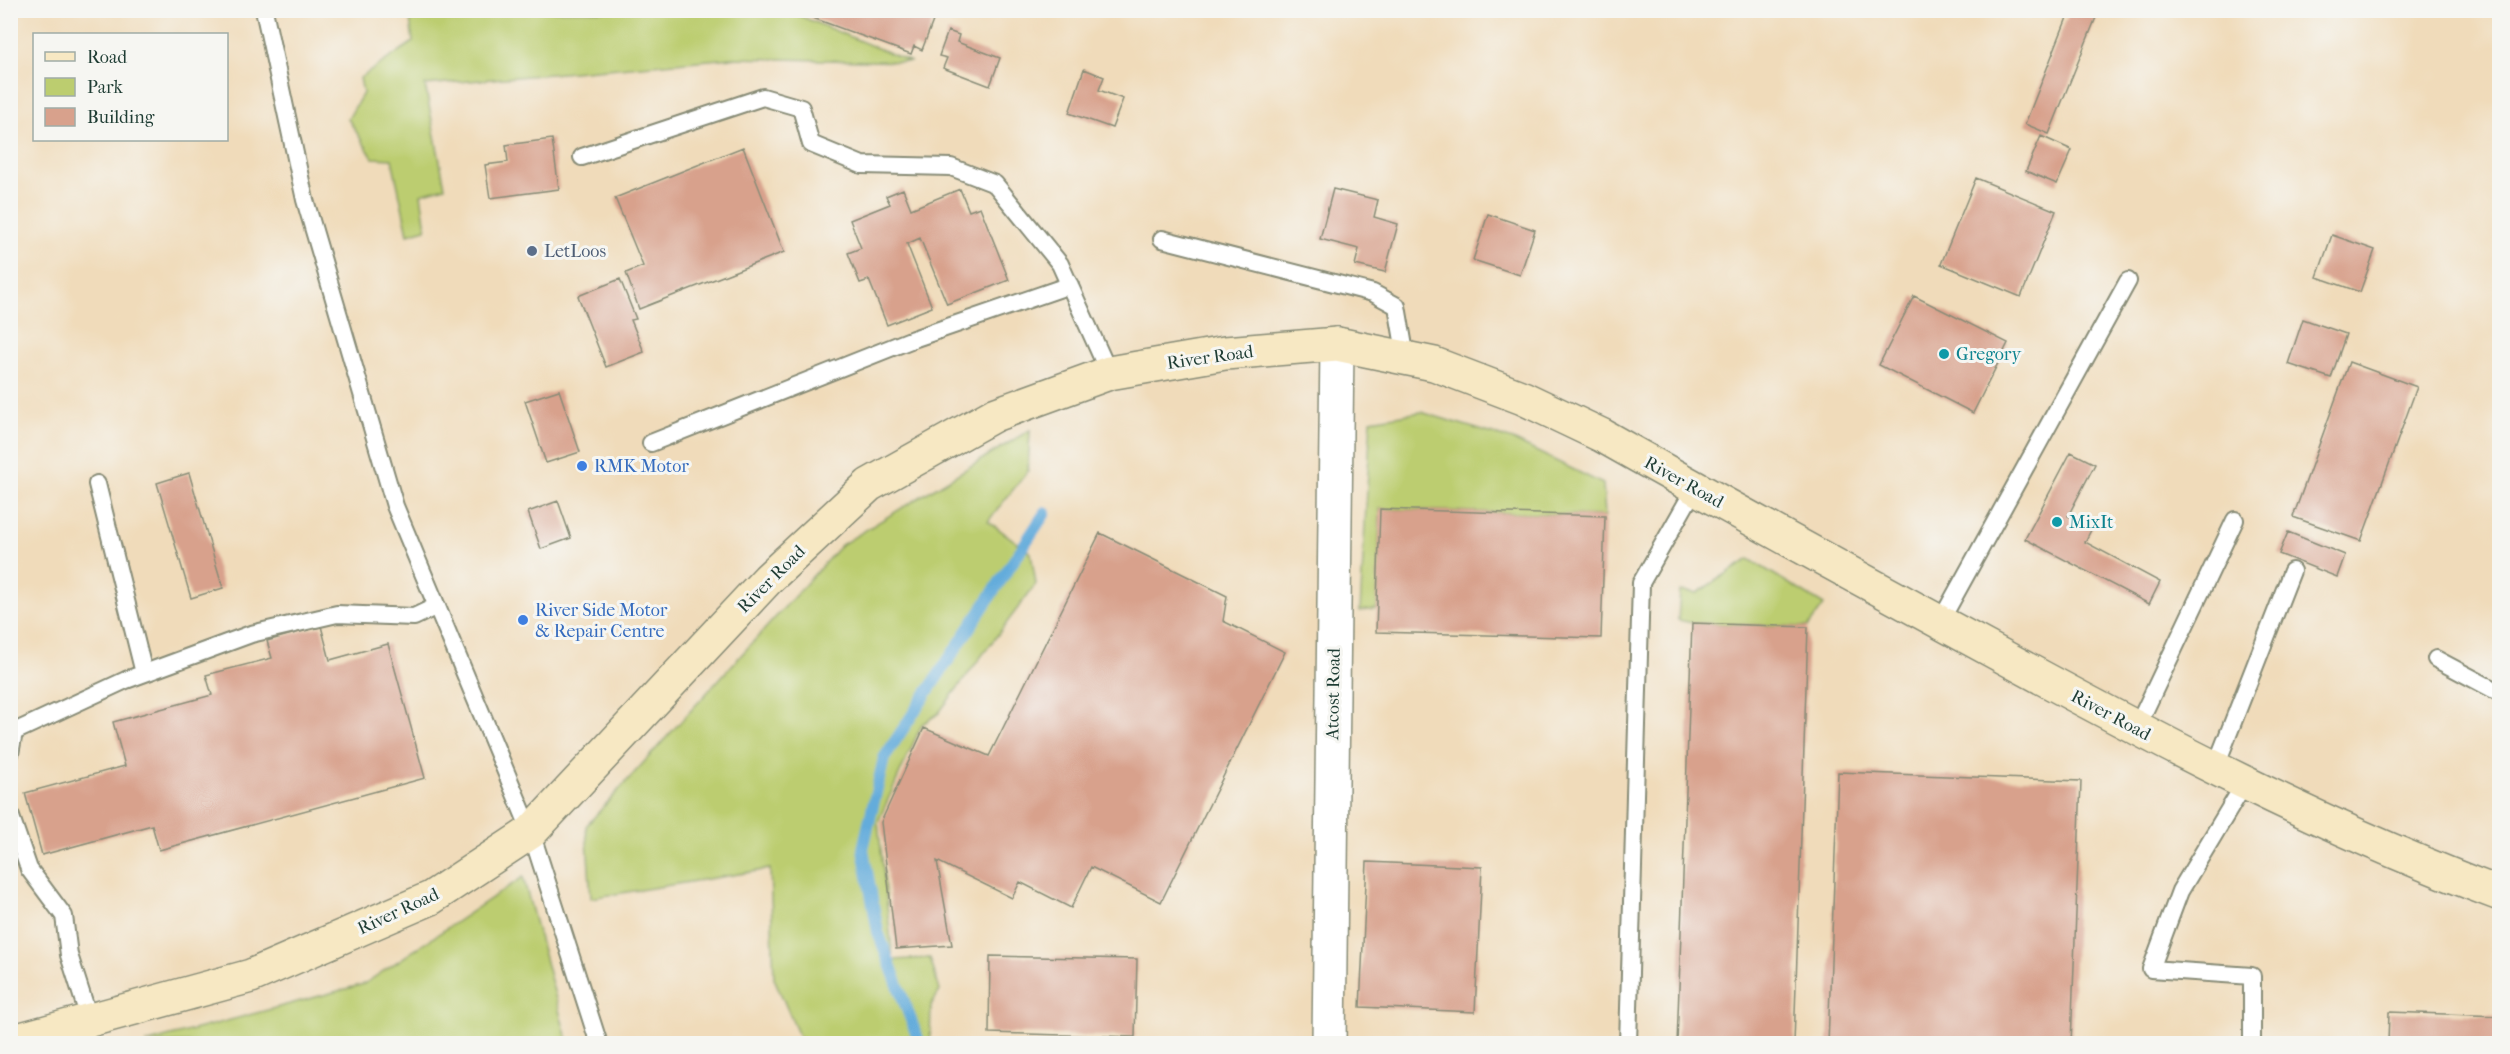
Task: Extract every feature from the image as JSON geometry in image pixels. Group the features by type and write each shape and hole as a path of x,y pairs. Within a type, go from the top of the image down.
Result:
{"street":[{"name":"River Road","path":"10,1042 262,972 431,898 531,832 768,579 869,485 994,415 1109,373 1225,353 1337,344 1434,364 1523,398 1603,436 2136,729 2245,783 2420,864 2499,894"},
{"name":"Atcost Road","path":"1329,1044 1337,344"}],"lane":[{"path":"264,10 305,200 395,506 531,832 599,1044"},
{"path":"582,158 763,98 801,108 811,144 862,165 951,167 995,184 1060,264 1109,373"},
{"path":"1162,239 1373,293 1396,306 1406,358"},
{"path":"1940,622 2128,281"},
{"path":"651,443 913,339 1070,285"},
{"path":"97,484 144,673"},
{"path":"1628,1044 1641,583 1695,488"},
{"path":"2136,729 2235,520"},
{"path":"2215,768 2292,571"},
{"path":"10,754 14,732 144,673 251,634 337,614 414,617 437,606"},
{"path":"2436,659 2499,693"},
{"path":"2245,783 2181,891 2151,969 2252,976 2252,1044"},
{"path":"10,814 29,869 64,916 69,955 90,1021"}],"green space":[{"path":"409,11 788,11 911,62 732,58 425,85 445,187 421,194 426,229 408,234 392,159 373,158 348,119 363,93 360,78 413,42"},
{"path":"1421,412 1513,440 1603,484 1605,516 1380,509 1377,609 1360,611 1371,420"},
{"path":"1030,430 1028,471 988,521 1031,553 1036,584 938,714 922,724 878,822 893,960 930,958 940,991 931,1005 930,1043 802,1043 774,978 770,869 591,898 586,826 841,545"},
{"path":"1749,559 1824,605 1808,627 1692,623 1678,620 1680,591 1697,593"},
{"path":"523,877 568,1043 145,1043 364,984"}],"building":[{"path":"906,10 933,21 922,50 914,46 911,54 794,11"},
{"path":"2070,10 2099,10 2049,134 2025,124"},
{"path":"948,31 959,35 957,42 1000,58 990,86 943,68 947,58 939,56"},
{"path":"1084,69 1104,77 1099,90 1123,99 1112,128 1069,113"},
{"path":"2041,136 2072,150 2057,184 2026,171"},
{"path":"552,139 559,189 490,198 485,165 508,162 506,145"},
{"path":"743,147 784,252 639,309 626,273 643,266 615,198"},
{"path":"1976,178 2056,211 2021,297 1941,264"},
{"path":"903,189 911,209 960,189 969,211 980,207 1009,280 947,304 920,238 907,244 932,307 887,325 869,280 860,283 848,253 861,248 850,220 890,204 886,196"},
{"path":"1333,189 1378,200 1374,217 1398,224 1385,272 1355,265 1359,249 1320,239"},
{"path":"1488,214 1535,230 1520,275 1473,260"},
{"path":"2332,235 2375,250 2360,292 2317,277"},
{"path":"620,279 636,319 631,320 644,352 606,367 578,296"},
{"name":"Gregory","path":"1914,296 2008,343 1973,413 1879,365"},
{"path":"2303,319 2346,334 2331,378 2288,364"},
{"path":"2349,362 2417,387 2361,541 2293,517"},
{"path":"559,390 580,452 546,463 525,401"},
{"name":"MixIt","path":"2071,452 2095,464 2068,516 2092,528 2085,542 2160,582 2149,604 2025,539"},
{"path":"189,473 223,588 191,598 157,483"},
{"path":"558,501 571,538 541,549 528,512"},
{"path":"1380,509 1605,516 1601,638 1376,632"},
{"path":"2288,532 2345,555 2337,577 2279,554"},
{"path":"1100,533 1227,596 1223,621 1285,652 1161,902 1091,867 1071,908 1020,882 1012,898 937,861 952,945 896,949 881,822 924,728 989,756"},
{"path":"1692,623 1808,627 1794,1044 1677,1044"},
{"path":"321,626 330,660 388,644 425,778 159,850 152,825 42,855 25,793 125,766 113,722 212,695 206,675 272,658 267,641"},
{"path":"1838,772 2081,781 2071,1044 1828,1044"},
{"path":"1367,862 1482,867 1475,1012 1360,1007"},
{"path":"990,956 1137,959 1135,1037 989,1033"},
{"path":"2389,1012 2500,1016 2500,1044 2388,1044"}],"waterway":[{"path":"920,1044 878,932 863,849 884,758 1045,513"}],"place":[{"name":"LetLoos","path":"532,251"},
{"name":"Gregory","path":"1944,354"},
{"name":"RMK Motor","path":"582,466"},
{"name":"MixIt","path":"2057,522"},
{"name":"River Side Motor & Repair Centre","path":"523,620"}]}
